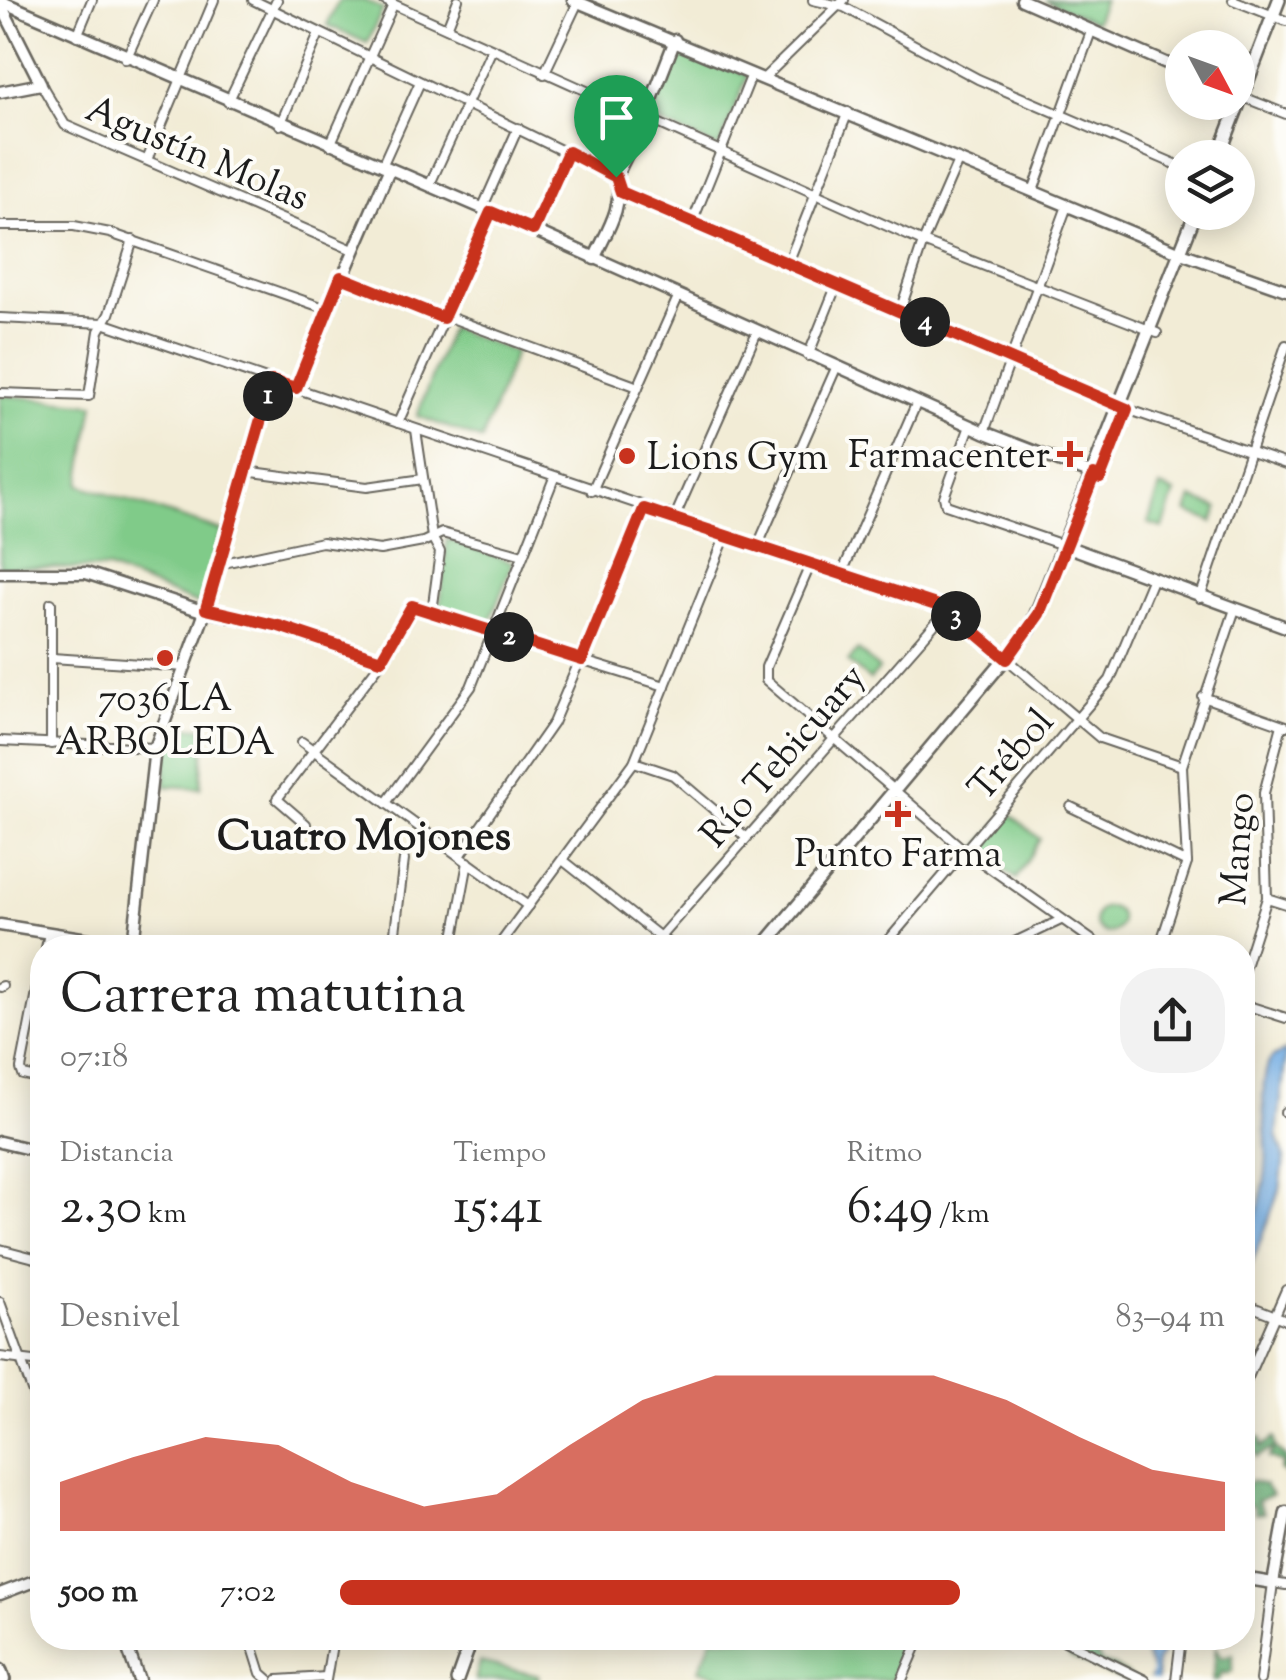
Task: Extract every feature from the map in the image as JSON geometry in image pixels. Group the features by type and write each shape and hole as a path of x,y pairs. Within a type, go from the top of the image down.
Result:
{"highway":[{"path":"0,1671 4,1680"}],"main road":[{"path":"1255,72 1280,19 1283,2"},
{"path":"1184,254 1191,230"},
{"path":"776,935 1044,616 1195,230"},
{"path":"457,1680 468,1650"}],"street":[{"path":"26,15 33,0"},
{"path":"77,36 92,0"},
{"path":"126,59 152,0"},
{"path":"147,160 214,0"},
{"path":"253,0 318,36 616,177 621,192 594,259"},
{"path":"228,102 277,0"},
{"path":"446,28 458,0"},
{"path":"813,0 841,3 978,79 1165,159"},
{"path":"1022,0 1165,62"},
{"path":"1233,0 1280,19"},
{"path":"544,74 575,1 602,5 757,76 1067,206 1286,290"},
{"path":"330,145 388,2 922,242 1154,332"},
{"path":"692,223 757,76 841,3"},
{"path":"1,7 487,210 756,334 1097,476"},
{"path":"0,92 41,84 1,7"},
{"path":"1033,191 1092,30"},
{"path":"280,125 318,36"},
{"path":"616,177 644,120 675,40"},
{"path":"428,187 492,49"},
{"path":"296,388 420,82"},
{"name":"Agustín Molas","path":"41,84 62,124 353,250"},
{"path":"1255,102 1286,114"},
{"path":"788,264 848,112"},
{"path":"398,423 518,128"},
{"path":"533,230 568,152"},
{"path":"900,311 922,242 959,158"},
{"path":"621,192 1124,408 1286,464"},
{"path":"984,432 1067,206"},
{"path":"0,226 74,226 133,240 328,309"},
{"path":"0,393 82,399 93,388 98,335 133,240"},
{"path":"341,277 443,318 638,387"},
{"path":"808,356 837,284"},
{"path":"592,491 678,297"},
{"path":"0,318 104,323 948,609 1100,738 1182,766"},
{"path":"674,518 756,334"},
{"path":"1200,598 1286,344"},
{"path":"758,546 836,368"},
{"path":"139,935 155,748 206,609 272,381"},
{"path":"1274,388 1286,392"},
{"path":"842,572 917,402"},
{"path":"970,426 944,497 946,504 1286,627"},
{"path":"416,430 432,537 440,552 432,612"},
{"path":"245,471 367,487 423,479"},
{"path":"386,803 472,686 554,478"},
{"path":"460,856 541,745 582,660 644,509"},
{"path":"218,564 312,542 331,541 369,551 452,533 524,556"},
{"path":"506,935 634,762 726,535"},
{"path":"811,563 765,674 832,738 964,850 1084,935"},
{"path":"0,573 86,573 279,626 381,660"},
{"name":"Trébol","path":"893,935 1076,720 1120,662 1152,580"},
{"path":"51,603 51,744"},
{"path":"306,824 277,801 381,660 408,606 665,686"},
{"name":"Río Tebicuary","path":"661,935 948,609"},
{"path":"1163,935 1188,864 1182,766 1235,609"},
{"path":"52,658 186,667"},
{"path":"1203,697 1284,726"},
{"name":"Mango","path":"1255,935 1266,898 1264,793 1284,726"},
{"path":"0,741 155,748"},
{"path":"302,742 528,906"},
{"path":"634,762 673,775 746,837"},
{"path":"1071,807 1188,864"},
{"path":"395,935 404,860"},
{"path":"564,861 654,935"},
{"path":"454,935 468,862"},
{"path":"1266,898 1286,904"},
{"path":"1029,935 1061,920"},
{"path":"0,925 68,935"},
{"path":"1255,1008 1286,1018"},
{"path":"30,1009 23,1075 30,1076"},
{"path":"0,1142 30,1149"},
{"path":"0,1249 30,1257"},
{"path":"1255,1361 1286,1290"},
{"path":"0,1302 30,1384"},
{"path":"1255,1308 1286,1320"},
{"path":"0,1357 30,1360"},
{"path":"1260,1680 1286,1512"},
{"path":"1255,1580 1286,1585"},
{"path":"0,1594 30,1583"},
{"path":"128,1650 139,1680"},
{"path":"254,1650 261,1673 270,1680"},
{"path":"278,1680 326,1679 331,1650"},
{"path":"902,1680 915,1650"},
{"path":"1085,1650 1145,1680"},
{"path":"1176,1680 1180,1650"}],"green space":[{"path":"339,0 364,0 383,9 367,43 327,25"},
{"path":"1045,0 1104,0 1095,22"},
{"path":"678,45 748,75 719,148 649,118"},
{"path":"450,328 515,352 482,440 417,416"},
{"path":"0,395 94,404 80,485 222,531 201,605 108,569 0,567"},
{"path":"1160,487 1175,493 1163,528 1148,523"},
{"path":"1192,498 1218,508 1213,522 1187,512"},
{"path":"447,539 513,562 489,624 440,607"},
{"path":"858,650 879,669 870,680 848,662"},
{"path":"169,726 205,728 201,788 165,786"},
{"path":"1008,812 1040,839 1016,879 977,848"},
{"path":"1108,907 1117,911 1121,920 1117,929 1108,933 1099,929 1095,920 1099,911"},
{"path":"1255,1436 1261,1439 1261,1447 1274,1438 1275,1447 1286,1458 1286,1474 1280,1470 1283,1463 1268,1458 1274,1448 1256,1457"},
{"path":"1255,1482 1265,1485 1272,1495 1257,1501 1264,1513 1255,1514"},
{"path":"707,1650 904,1650 891,1680 732,1680 699,1670"},
{"path":"1067,1650 1094,1650 1102,1663 1134,1680 1117,1678 1070,1658"},
{"path":"1216,1650 1222,1657 1233,1654 1233,1670 1227,1674 1222,1671 1220,1679 1213,1680"},
{"path":"480,1662 539,1676 538,1680 475,1680"}],"water":[{"path":"1286,1051 1277,1135 1284,1156 1280,1189 1255,1255 1255,1220 1266,1152 1265,1076 1271,1059"},
{"path":"1147,1650 1161,1650 1156,1662 1157,1680 1150,1678 1154,1673"}],"waterway":[{"path":"1153,1667 1153,1680"}],"place":[{"name":"Farmacenter","path":"1070,454"},
{"name":"Lions Gym","path":"627,456"},
{"name":"7036 LA ARBOLEDA","path":"165,658"},
{"name":"Punto Farma","path":"898,814"}],"district":[{"name":"Cuatro Mojones","path":"364,834"}],"route":[{"path":"568,152 616,177 621,192 1127,409 1100,478 1094,475 1039,614 1007,659 948,609 644,509 582,660 412,606 408,606 392,646 381,660 279,626 206,609 272,381 296,388 341,277 443,318 491,212 533,230 568,152"}]}
